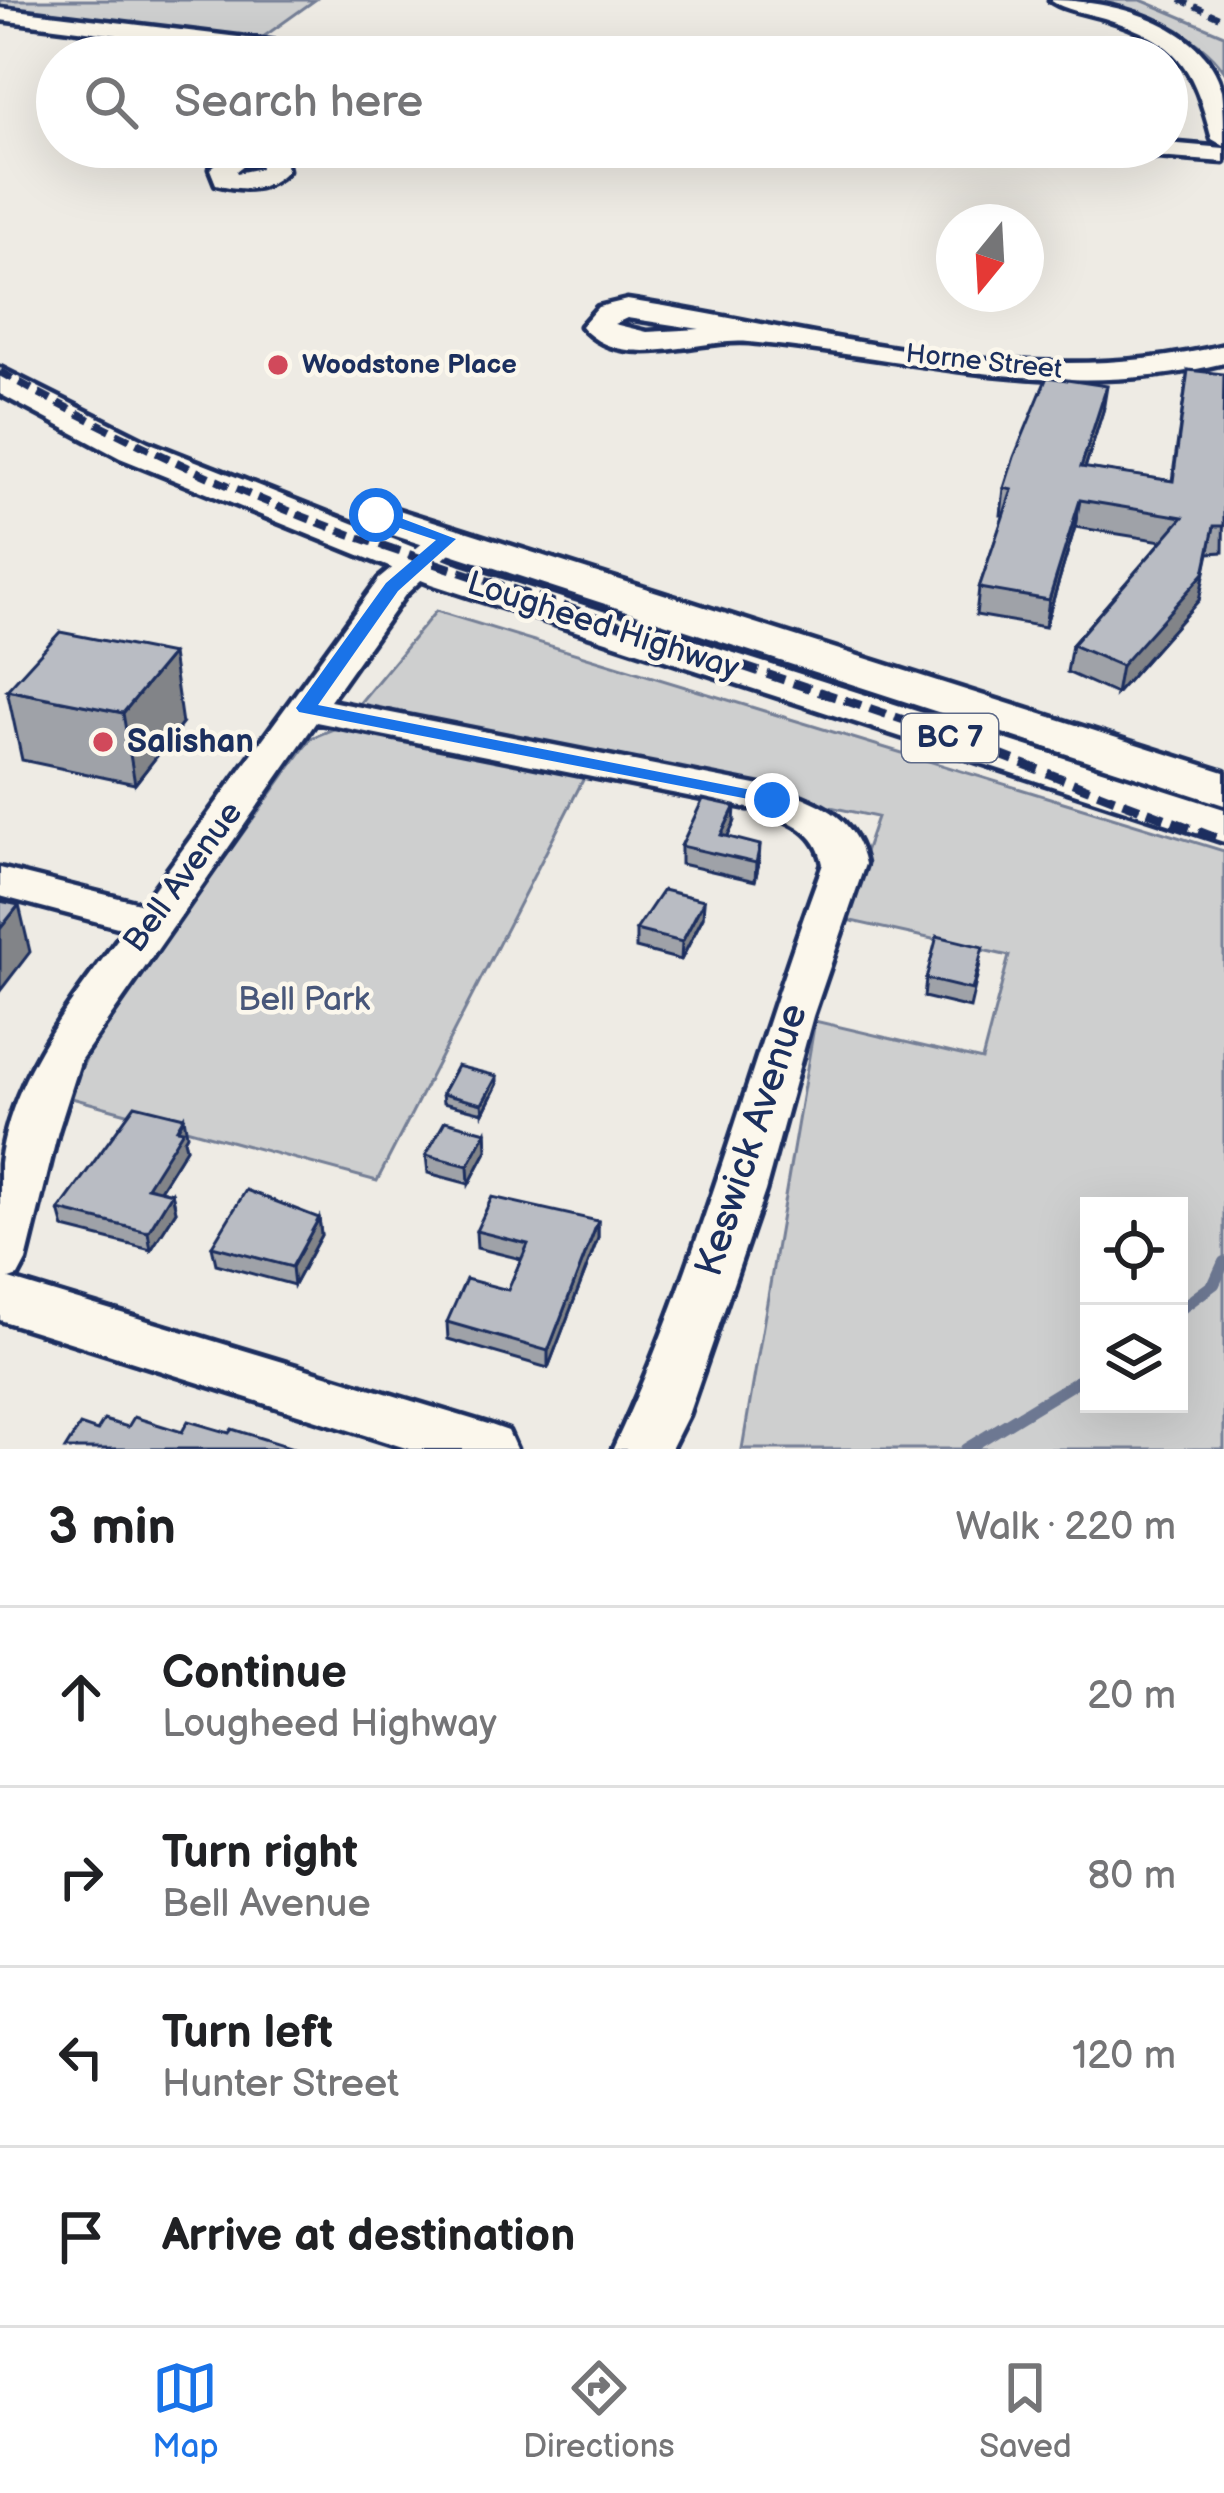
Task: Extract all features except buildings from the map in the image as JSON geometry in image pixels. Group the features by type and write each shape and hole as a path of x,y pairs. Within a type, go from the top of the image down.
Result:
{"main road":[{"name":"Lougheed Highway","path":"0,345 146,422 433,551 1224,826"},
{"name":"Lougheed Highway","path":"0,380 200,479 1224,789"}],"street":[{"path":"1061,0 1138,23 1160,36"},
{"path":"0,14 176,36"},
{"path":"1188,53 1207,78 1224,139"},
{"path":"1188,152 1224,155"},
{"path":"224,168 225,179 254,182 274,168"},
{"name":"Horne Street","path":"744,332 1033,370 1165,368 1224,354"},
{"name":"Bell Avenue","path":"0,1262 58,1055 392,587 433,551"},
{"name":"Keswick Avenue","path":"306,708 772,800 814,815 833,830 842,847 844,864 790,1016 732,1213 660,1415 641,1449"},
{"path":"0,882 150,920"},
{"path":"0,1298 488,1449"}],"green space":[{"path":"0,0 315,0 265,36 226,36 0,9"},
{"path":"1088,0 1141,0 1224,35 1224,71 1188,36 1144,16"},
{"path":"436,611 1224,851 1224,1449 742,1449 815,1021 982,1060 1009,956 842,919 877,817 358,705"},
{"name":"Bell Park","path":"338,727 585,776 377,1181 68,1097 96,1037 311,738"}],"waterway":[{"path":"1186,1305 1214,1284 1224,1262"},
{"path":"966,1449 1080,1379"}],"railway":[{"path":"1180,0 1224,19"},
{"path":"0,372 192,469 392,549"},
{"path":"383,546 943,733 1224,841"}],"place":[{"name":"Woodstone Place","path":"278,365"},
{"name":"Salishan","path":"103,742"}],"route":[{"path":"376,515 448,539 392,587 306,708 772,800"}]}
